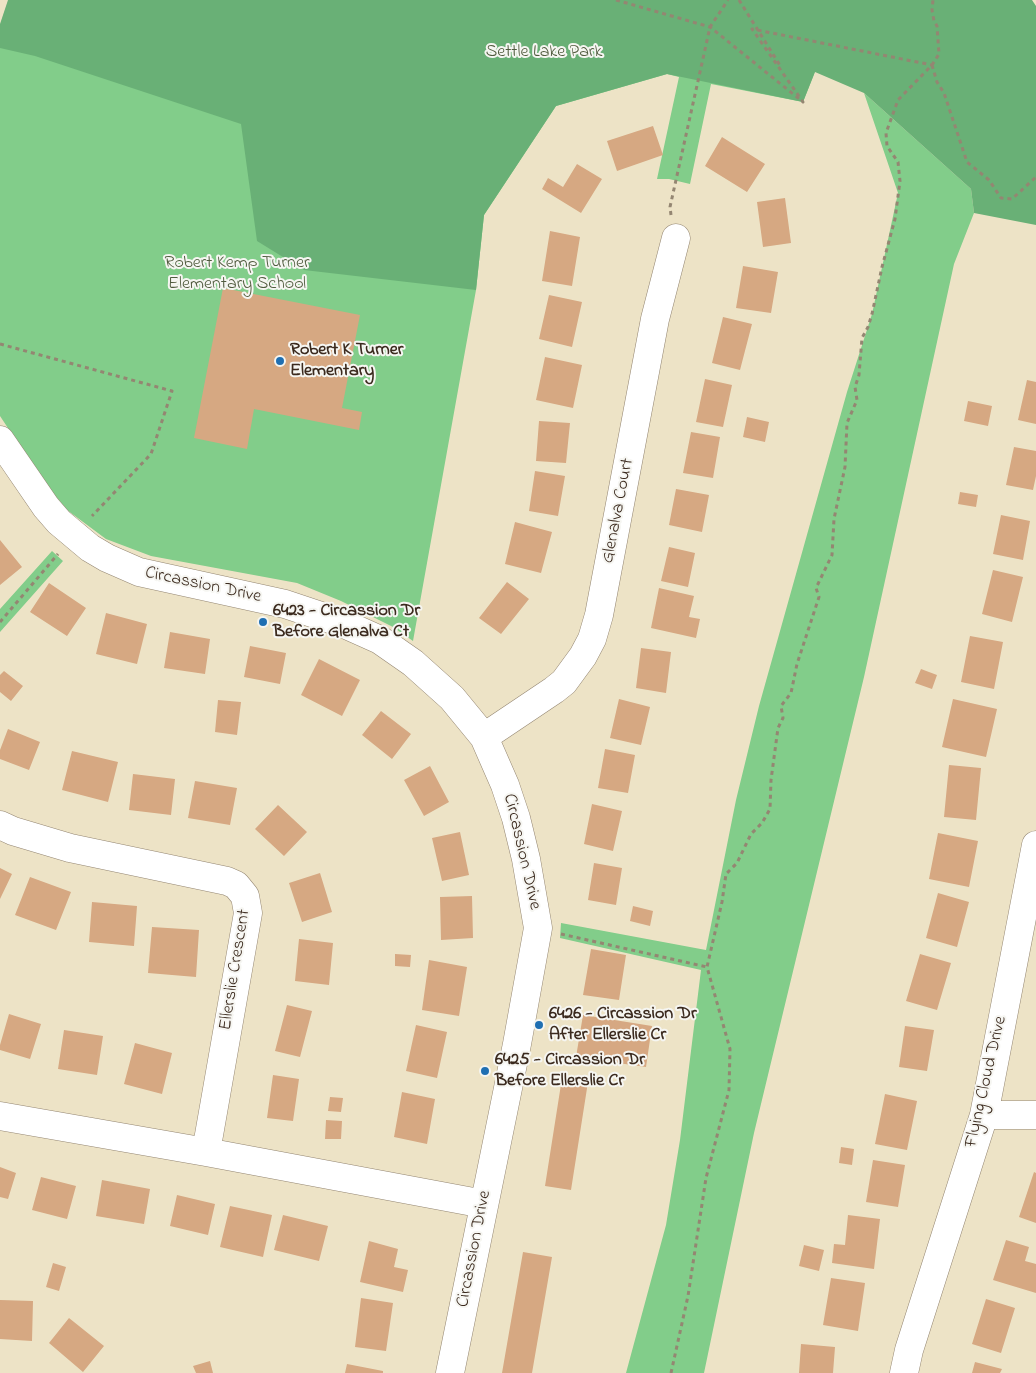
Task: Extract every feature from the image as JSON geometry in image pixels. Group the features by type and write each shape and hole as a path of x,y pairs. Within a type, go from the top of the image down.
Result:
{"street":[{"name":"Glenalva Court","path":"484,736 564,682 583,656 592,639 608,569 655,319 676,238"},
{"name":"Circassion Drive","path":"0,440 46,507 59,522 90,548 107,558 139,572 285,604 342,623 380,640 412,663 452,698 484,736 505,785 516,818 526,859 538,928 517,1044 450,1373"},
{"name":"Ellerslie Crescent","path":"0,825 70,848 227,881 236,885 246,896 248,913 206,1152"},
{"name":"Flying Cloud Drive","path":"904,1373 909,1350 984,1115 1036,845"},
{"path":"984,1115 1036,1115"},
{"path":"0,1116 484,1204"}],"path":[{"path":"616,0 710,27 803,102"},
{"path":"676,238 670,207 710,27 728,0"},
{"path":"739,0 803,102"},
{"path":"671,1373 688,1296 706,1178 729,1090 730,1049 707,967 722,902 726,874 737,863 751,834 762,823 770,809 771,780 778,728 783,718 781,706 790,693 797,664 819,597 816,588 832,555 834,519 845,467 847,423 857,400 855,387 859,375 862,338 872,314 882,266 895,219 900,181 898,162 887,146 886,133 898,100 932,65 939,54 937,26 932,10 933,0"},
{"path":"803,102 752,29 932,65"},
{"path":"932,65 937,82 944,93 967,162 989,180 1001,198 1012,198 1036,177"},
{"path":"0,344 172,391 151,454 74,535 0,622"},
{"path":"538,928 707,967"}],"green space":[{"name":"Settle Lake Park","path":"8,0 1032,0 1036,6 1036,225 974,213 971,189 864,93 815,72 803,102 667,74 556,106 484,215 476,290 304,270 257,241 241,124 35,56 0,48 0,24"},
{"name":"Robert Kemp Turner Elementary School","path":"843,0 803,102 711,84 690,184 669,179 657,179 679,77 667,74 556,106 484,215 476,290 413,641 393,627 341,601 297,583 151,556 106,539 67,510 43,481 0,416 0,24"},
{"path":"864,93 971,189 974,213 954,264 864,677 754,1133 704,1373 626,1373 666,1225 680,1140 701,970 560,938 561,923 706,950 736,800 759,706 847,392 872,314 898,193"},
{"path":"52,551 63,561 0,632 0,609"}],"building":[{"path":"653,126 663,155 617,171 607,141"},
{"path":"722,137 765,164 747,192 705,166"},
{"path":"577,164 602,179 581,213 542,189 548,178 563,187"},
{"path":"785,198 791,243 763,247 757,202"},
{"path":"550,231 580,237 572,286 542,281"},
{"path":"743,266 778,272 771,313 736,308"},
{"name":"Robert K Turner Elementary","path":"223,288 360,315 342,408 362,412 359,430 254,409 247,449 194,438"},
{"path":"549,295 582,302 572,347 539,339"},
{"path":"723,317 752,324 740,370 712,363"},
{"path":"545,357 582,365 573,408 536,400"},
{"path":"705,379 732,385 723,427 696,422"},
{"path":"1027,380 1036,382 1036,424 1018,420"},
{"path":"968,401 992,406 988,426 964,421"},
{"path":"747,417 769,422 765,442 743,437"},
{"path":"539,421 570,423 566,463 536,461"},
{"path":"691,432 720,437 713,478 683,473"},
{"path":"1014,447 1036,451 1036,476 1033,490 1006,485"},
{"path":"535,471 565,476 558,516 529,511"},
{"path":"676,489 709,495 702,532 669,525"},
{"path":"960,492 978,495 976,507 958,504"},
{"path":"1001,515 1030,521 1023,560 993,554"},
{"path":"515,522 552,532 541,573 505,564"},
{"path":"0,540 22,567 0,585"},
{"path":"669,547 695,553 688,587 661,581"},
{"path":"993,570 1023,577 1012,622 982,614"},
{"path":"507,582 529,599 501,634 479,618"},
{"path":"49,583 86,608 67,636 30,612"},
{"path":"659,588 694,596 689,617 700,619 696,638 651,628"},
{"path":"106,613 147,624 137,664 96,654"},
{"path":"170,632 210,639 205,674 164,668"},
{"path":"970,636 1003,642 994,689 961,682"},
{"path":"250,646 286,653 280,684 244,677"},
{"path":"641,648 671,652 666,693 636,688"},
{"path":"319,659 360,680 342,716 301,695"},
{"path":"921,669 937,675 932,689 915,683"},
{"path":"4,671 23,686 11,701 0,692 0,675"},
{"path":"619,699 650,707 641,745 610,738"},
{"path":"953,699 997,709 986,757 942,747"},
{"path":"218,700 241,702 237,735 215,732"},
{"path":"381,711 411,734 392,759 362,735"},
{"path":"8,729 40,742 29,770 0,759 0,750"},
{"path":"605,749 635,755 628,793 598,788"},
{"path":"72,751 118,762 108,802 62,790"},
{"path":"949,765 981,768 976,820 944,817"},
{"path":"430,766 449,802 424,816 404,780"},
{"path":"133,774 175,779 171,815 129,810"},
{"path":"195,781 237,788 230,825 188,818"},
{"path":"592,804 622,811 613,851 584,844"},
{"path":"278,805 307,832 284,856 255,829"},
{"path":"460,832 469,875 442,881 432,838"},
{"path":"938,833 978,841 969,887 929,879"},
{"path":"594,863 622,868 616,905 588,900"},
{"path":"0,868 12,874 0,899"},
{"path":"320,873 332,912 302,922 289,883"},
{"path":"30,877 71,892 56,930 15,915"},
{"path":"938,893 969,902 957,947 926,938"},
{"path":"472,896 473,938 441,940 440,897"},
{"path":"92,902 137,906 134,946 89,942"},
{"path":"633,906 653,911 650,926 630,921"},
{"path":"152,927 199,930 196,977 148,973"},
{"path":"299,939 333,943 329,985 295,981"},
{"path":"591,949 626,955 619,1000 583,995"},
{"path":"395,954 411,955 410,967 395,966"},
{"path":"920,954 951,963 937,1010 906,1001"},
{"path":"429,960 467,967 459,1016 422,1010"},
{"path":"287,1005 312,1011 300,1057 275,1051"},
{"path":"9,1014 41,1024 30,1059 0,1050"},
{"path":"583,1015 652,1026 646,1067 576,1057"},
{"path":"416,1025 447,1032 437,1078 406,1071"},
{"path":"905,1026 934,1030 927,1071 899,1067"},
{"path":"64,1030 103,1036 97,1075 58,1069"},
{"path":"135,1043 172,1053 162,1094 124,1084"},
{"path":"273,1075 299,1079 293,1121 267,1118"},
{"path":"562,1078 588,1082 571,1190 545,1186"},
{"path":"402,1092 435,1099 427,1144 394,1137"},
{"path":"885,1094 917,1101 907,1150 875,1144"},
{"path":"330,1097 343,1098 341,1112 328,1111"},
{"path":"326,1120 342,1121 341,1139 325,1139"},
{"path":"841,1147 854,1149 852,1165 839,1163"},
{"path":"873,1160 905,1165 898,1207 866,1202"},
{"path":"0,1167 16,1173 8,1199 0,1197"},
{"path":"1034,1172 1036,1173 1036,1223 1019,1217"},
{"path":"41,1177 76,1186 67,1219 32,1210"},
{"path":"102,1180 150,1189 144,1224 96,1216"},
{"path":"177,1195 215,1204 208,1235 170,1226"},
{"path":"230,1206 272,1215 263,1257 220,1247"},
{"path":"283,1215 328,1226 319,1261 274,1250"},
{"path":"848,1215 880,1219 874,1269 832,1263 834,1244 845,1245"},
{"path":"1006,1240 1029,1247 1025,1261 1036,1264 1036,1293 993,1280"},
{"path":"369,1241 398,1249 394,1267 408,1270 403,1292 360,1282"},
{"path":"804,1245 824,1250 819,1271 799,1266"},
{"path":"523,1252 552,1257 532,1373 502,1373"},
{"path":"53,1263 66,1267 59,1291 46,1287"},
{"path":"831,1278 865,1283 858,1331 823,1325"},
{"path":"361,1298 393,1303 386,1351 355,1347"},
{"path":"986,1299 1015,1308 1001,1353 972,1344"},
{"path":"0,1300 33,1301 32,1341 0,1339"},
{"path":"69,1318 104,1346 83,1372 49,1343"},
{"path":"801,1344 835,1347 833,1373 799,1373"},
{"path":"210,1361 213,1373 196,1373 193,1366"},
{"path":"975,1362 1002,1369 1000,1373 972,1373"},
{"path":"347,1364 383,1371 383,1373 345,1373"}],"place":[{"name":"Robert K Turner Elementary","path":"280,361"},
{"name":"6423 - Circassion Dr Before Glenalva Ct","path":"263,622"},
{"name":"6426 - Circassion Dr After Ellerslie Cr","path":"539,1025"},
{"name":"6425 - Circassion Dr Before Ellerslie Cr","path":"485,1071"}]}
